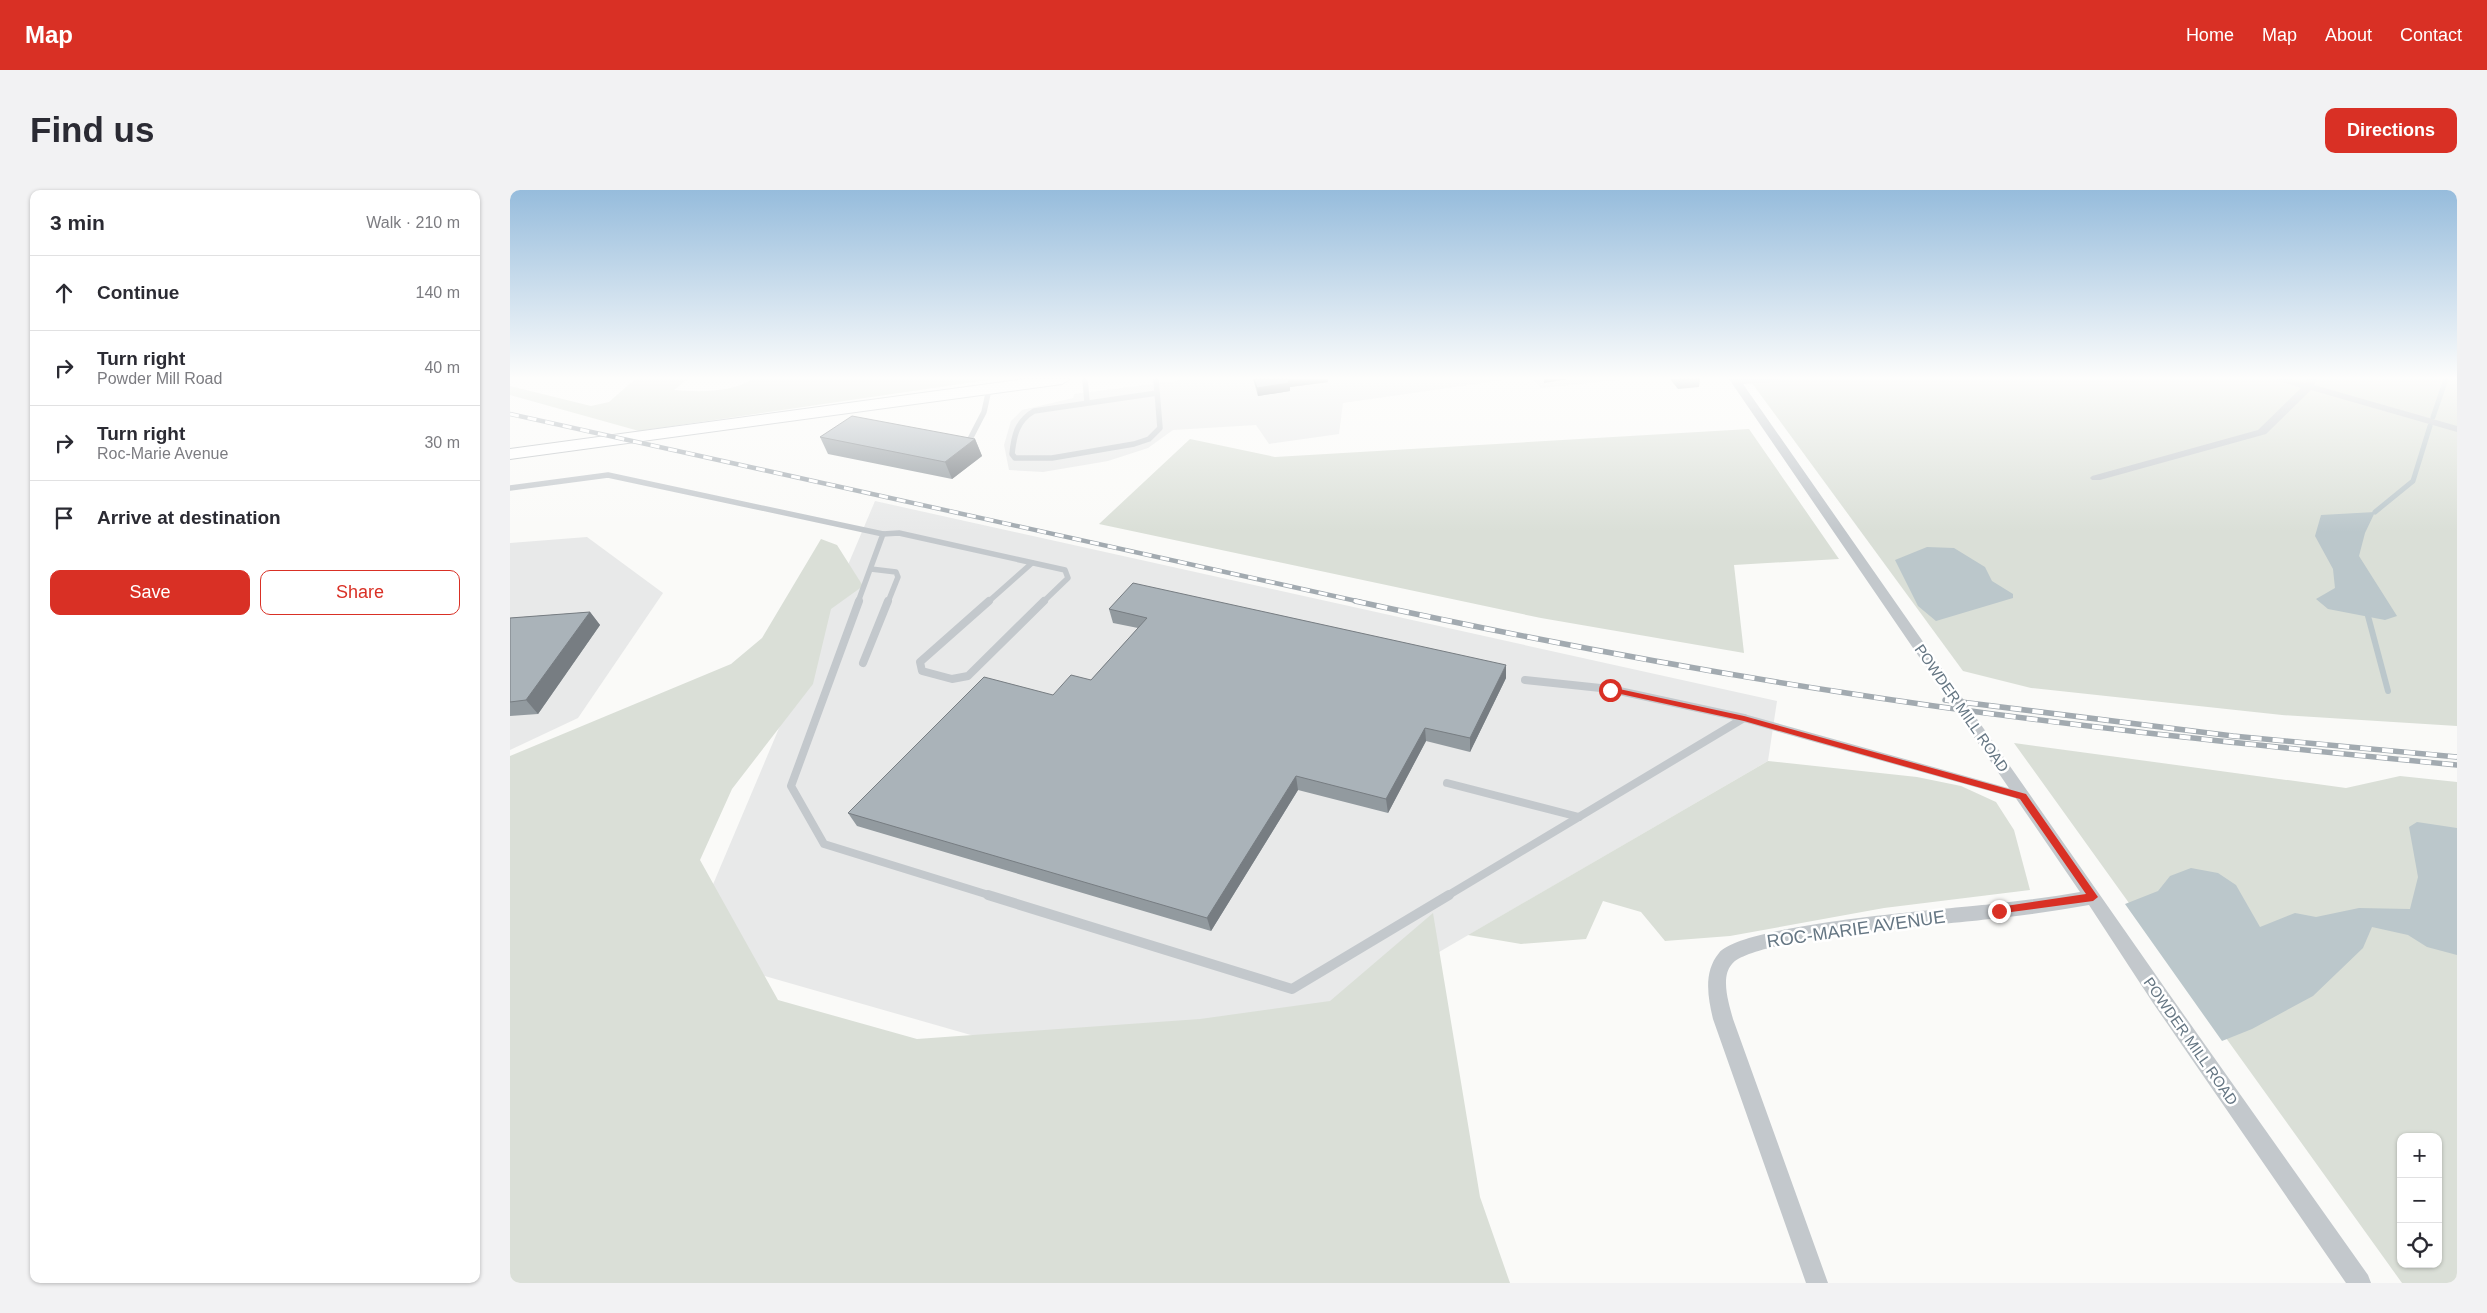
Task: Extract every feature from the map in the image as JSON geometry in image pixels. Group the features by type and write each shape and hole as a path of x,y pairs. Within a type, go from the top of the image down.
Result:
{"main road":[{"path":"510,454 687,430"}],"street":[{"name":"POWDER MILL ROAD","path":"1770,430 2093,897 2160,997 2360,1283"},
{"path":"2096,478 2264,430"},
{"name":"ROC-MARIE AVENUE","path":"1817,1283 1723,1020 1717,990 1718,977 1726,958 1734,950 1754,943 1800,934 1999,911 2093,897"}],"lane":[{"path":"969,441 975,430"},
{"path":"1015,430 1012,454 1015,458 1052,458 1134,444 1150,439 1158,430"},
{"path":"510,488 608,475 884,534 899,533 1065,570 1068,578 968,676 952,679 922,671 920,662 1032,563"},
{"path":"884,534 791,786 824,844 1292,989 1744,718"},
{"path":"863,663 898,576 896,572 871,569"},
{"path":"1525,680 1610,690 1744,718 2023,796"},
{"path":"1447,783 1579,817"}],"shaded area":[{"path":"1008,430 1173,430 1148,448 1108,461 1043,472 1009,470 1004,445"},
{"path":"1259,430 1340,430 1339,434 1269,444"},
{"path":"1750,430 1839,559 1734,565 1744,653 1541,618 1099,524 1190,439 1275,457"},
{"path":"1786,430 2457,430 2457,726 2282,715 2031,688 1963,671"},
{"path":"875,501 1777,701 1768,761 1329,1016 1132,1081 684,953"},
{"path":"2375,512 2365,533 2359,556 2397,616 2385,620 2328,609 2316,599 2335,588 2333,569 2315,536 2321,515"},
{"path":"587,537 663,593 578,718 510,750 510,543"},
{"path":"821,539 837,545 863,586 831,609 813,684 732,789 700,860 778,1000 917,1039 1200,1019 1330,1001 1433,913 1480,1197 1510,1283 510,1283 510,756 731,664 762,638"},
{"path":"1927,547 1954,548 1985,567 1992,581 2013,594 2013,598 1936,621 1918,606 1895,560"},
{"path":"2014,743 2346,788 2400,776 2457,782 2457,1283 2402,1283"},
{"path":"1768,761 1917,777 1961,786 1996,802 2014,830 2030,890 1884,908 1730,936 1665,941 1641,912 1603,901 1586,939 1521,944 1468,935"},
{"path":"2417,822 2457,828 2457,955 2427,947 2408,935 2372,927 2363,948 2313,996 2252,1029 2222,1041 2125,904 2158,891 2170,876 2191,868 2218,873 2236,885 2260,927 2295,913 2316,917 2359,908 2410,909 2418,877 2409,827"}],"building":[{"path":"831,430 927,430 975,439 945,462 820,437"},
{"path":"1133,583 1506,665 1470,738 1425,728 1386,799 1296,776 1207,918 848,813 984,677 1053,695 1071,675 1091,680 1147,618 1109,609"},
{"path":"590,612 526,700 510,702 510,618"}],"waterway":[{"path":"2375,512 2413,481 2429,430"},
{"path":"2368,616 2388,691"}],"railway":[{"path":"582,430 1361,602"},
{"path":"1355,601 1536,639 1779,682 1917,704 2148,733 2457,765"},
{"path":"1945,700 2233,736 2457,757"}],"route":[{"path":"1610,690 1744,718 2023,796 2093,897 1999,911"}]}
